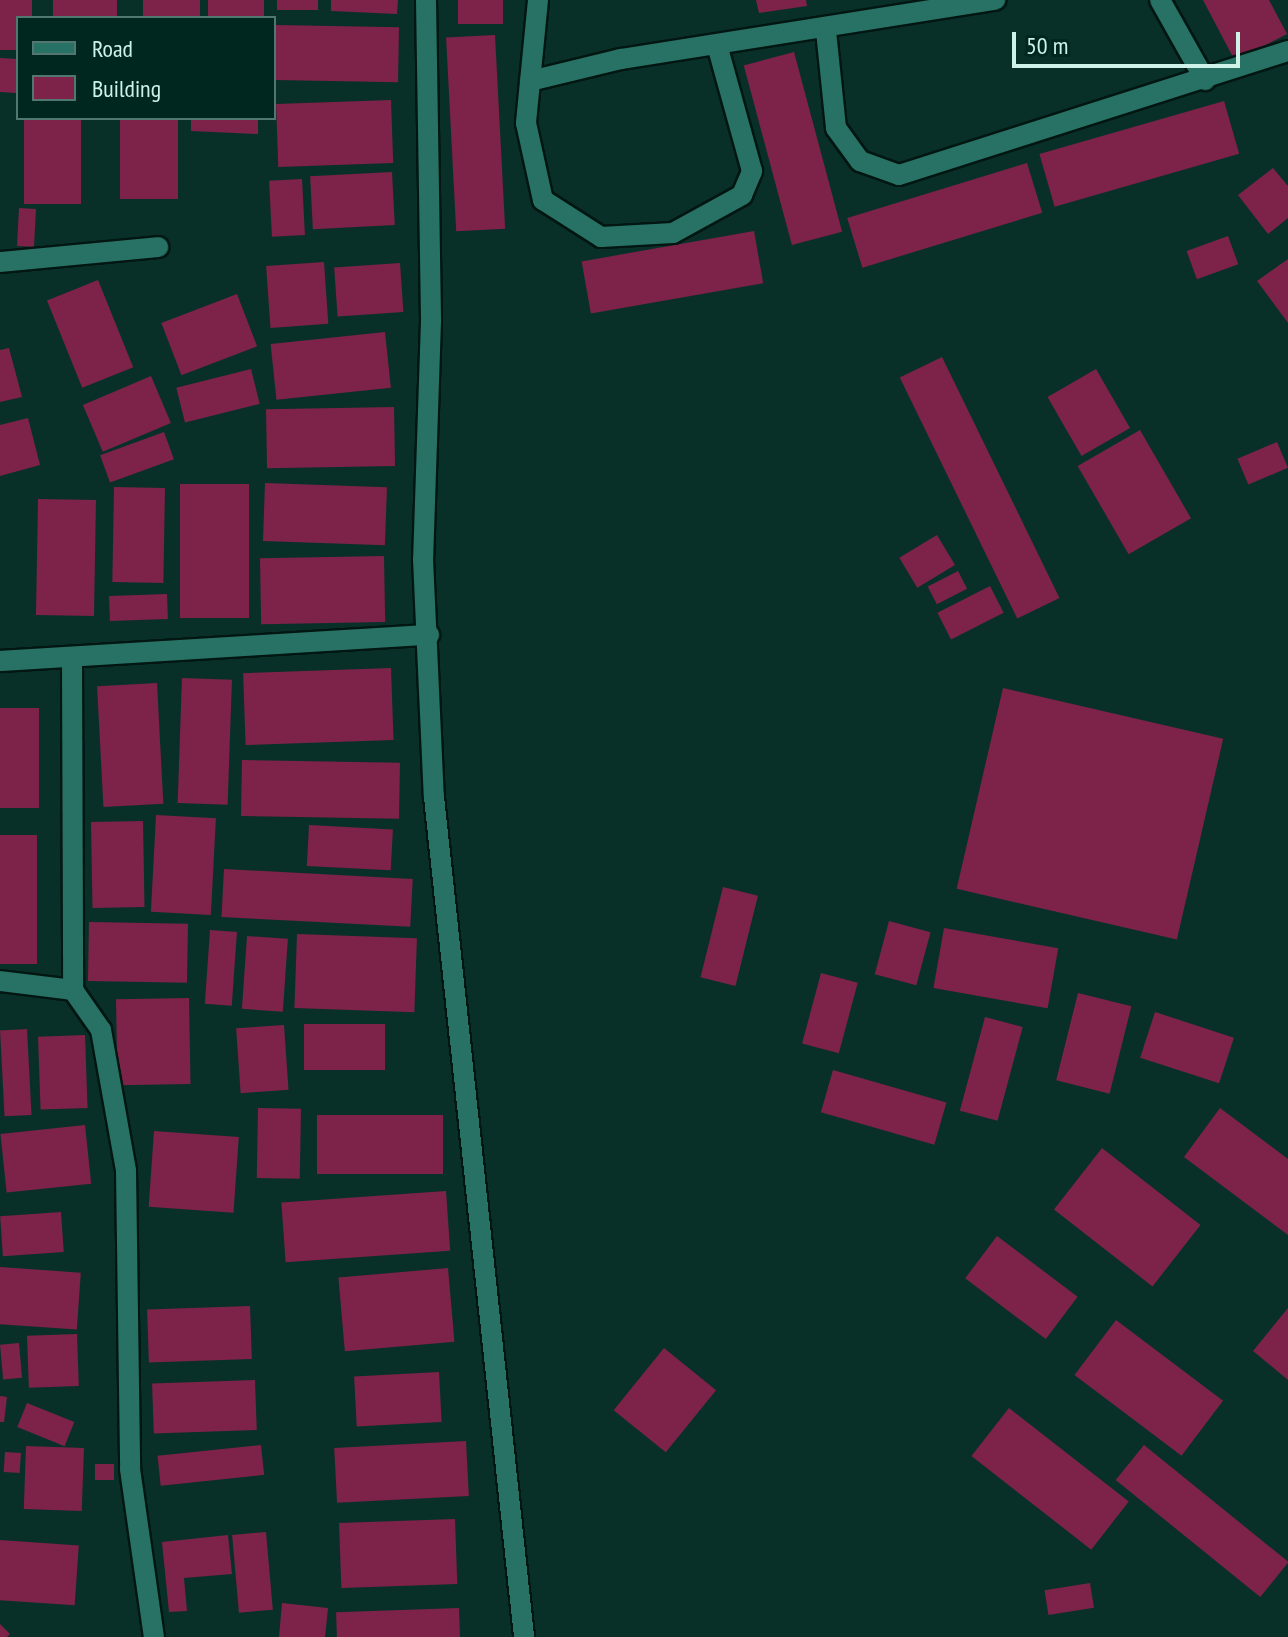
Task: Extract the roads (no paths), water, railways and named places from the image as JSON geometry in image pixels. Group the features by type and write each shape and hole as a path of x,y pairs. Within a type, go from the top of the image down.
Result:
{"street":[{"path":"426,0 429,635 434,797 524,1637"},
{"path":"538,0 526,123 543,200 601,237 673,233 742,195 752,171 718,48"},
{"path":"530,81 621,59 826,31 995,0"},
{"path":"1160,0 1205,80"},
{"path":"826,31 836,128 860,161 899,175 1205,80 1288,51"},
{"path":"0,262 158,247"},
{"path":"0,661 72,660 429,635"},
{"path":"72,660 73,990 101,1030 126,1171 130,1469 154,1637"},
{"path":"0,981 73,990"}]}
